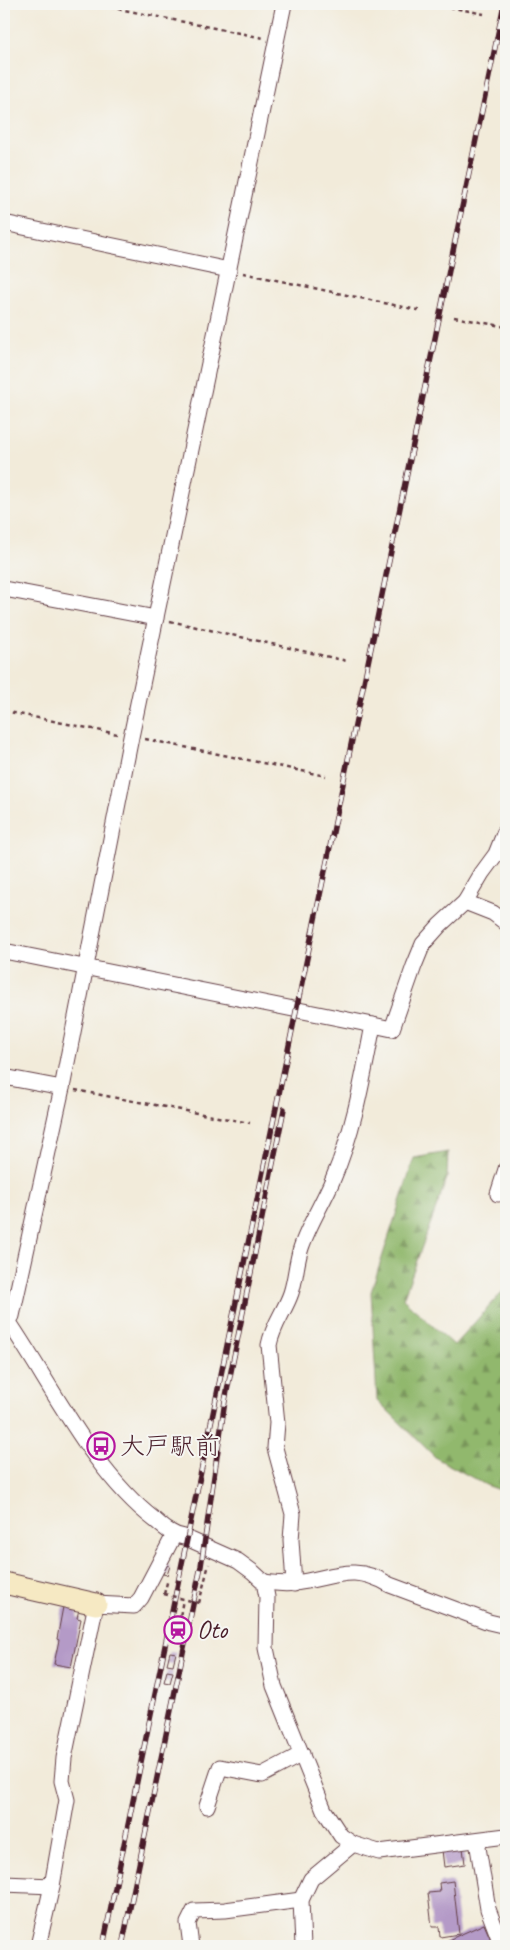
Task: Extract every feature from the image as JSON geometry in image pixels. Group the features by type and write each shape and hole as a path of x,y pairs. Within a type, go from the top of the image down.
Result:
{"main road":[{"path":"4,1583 96,1604"}],"street":[{"path":"284,4 131,737 62,1088 12,1316 6,1318 104,1468 130,1499 174,1535 184,1537 238,1561 264,1582 267,1597 266,1648 274,1686 330,1821 341,1836 353,1844 379,1852 506,1836"},
{"path":"4,223 229,270"},
{"path":"4,589 156,618"},
{"path":"4,951 392,1029 414,966 424,944 440,925 465,902 496,854 506,829"},
{"path":"465,902 493,913 506,923"},
{"path":"294,1584 291,1540 293,1514 275,1448 277,1423 269,1345 275,1325 291,1294 300,1250 308,1229 333,1179 347,1140 362,1084 374,1025"},
{"path":"4,1076 62,1088"},
{"path":"498,1194 506,1169"},
{"path":"38,1946 52,1886 68,1800 62,1781 64,1758 96,1604 134,1606 141,1598 174,1535"},
{"path":"264,1582 294,1584 348,1572 377,1577 390,1585 490,1622 506,1626"},
{"path":"207,1806 220,1767 262,1775 302,1754"},
{"path":"478,1841 488,1909 502,1946"},
{"path":"303,1946 301,1900 311,1879 353,1844"},
{"path":"4,1884 52,1886"},
{"path":"191,1946 188,1923 194,1911 225,1910 301,1900"}],"path":[{"path":"94,4 277,40"},
{"path":"434,4 484,14"},
{"path":"229,270 422,312"},
{"path":"454,317 506,327"},
{"path":"156,618 347,662"},
{"path":"4,711 326,776"},
{"path":"62,1088 250,1123"},
{"path":"164,1594 199,1603 213,1550"},
{"path":"179,1623 183,1599"}],"green space":[{"path":"448,1152 447,1178 403,1299 454,1345 506,1288 506,1492 486,1485 436,1458 377,1400 371,1292 414,1158"}],"building":[{"path":"166,1565 170,1566 167,1575 163,1574"},
{"path":"63,1607 79,1609 77,1618 81,1619 71,1667 54,1664"},
{"path":"170,1652 176,1653 173,1665 167,1664"},
{"path":"167,1671 173,1672 170,1683 164,1682"},
{"path":"463,1848 465,1864 444,1867 442,1850"},
{"path":"453,1881 459,1934 440,1937 439,1927 432,1927 428,1893 440,1892 439,1883"},
{"path":"484,1924 491,1940 478,1946 448,1946 446,1941"}],"railway":[{"path":"103,1946 504,4"},
{"path":"122,1946 201,1566 225,1401 284,1109"}],"place":[{"name":"大戸駅前","path":"101,1446"},
{"name":"Oto","path":"178,1630"}]}
